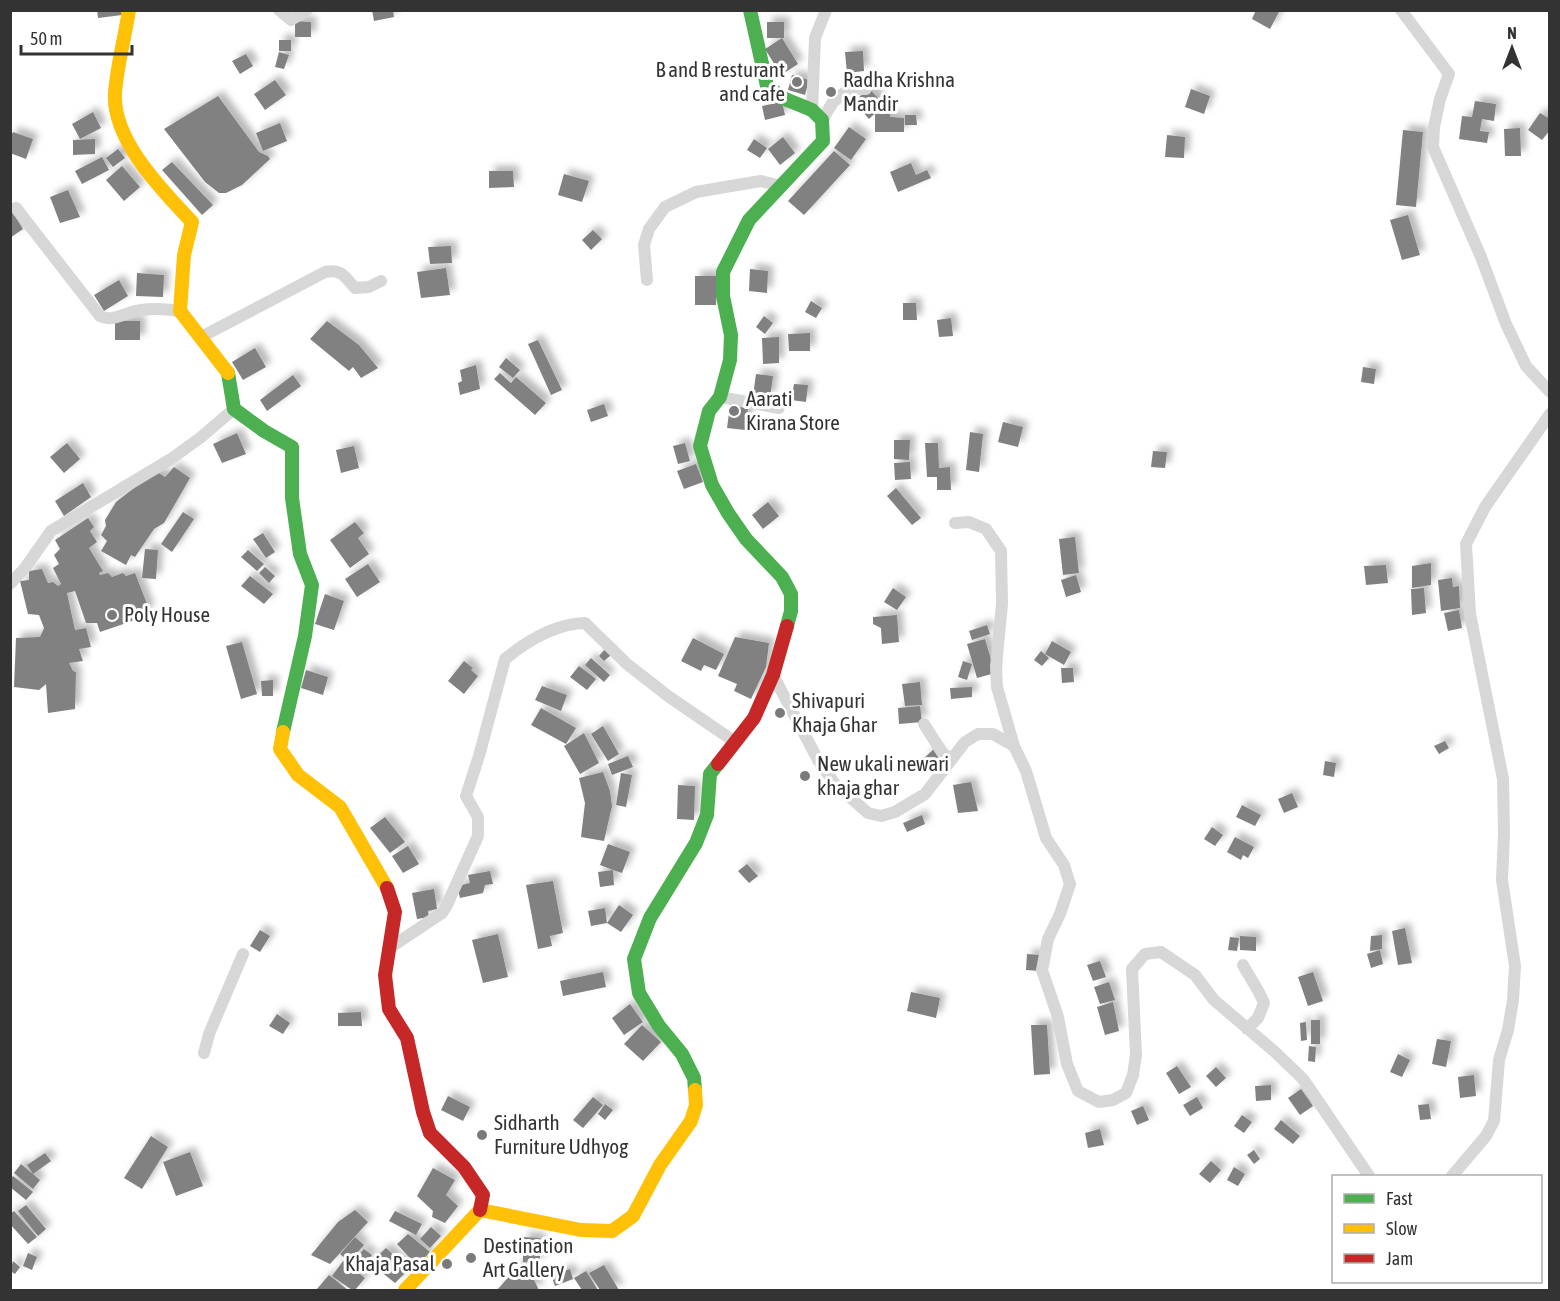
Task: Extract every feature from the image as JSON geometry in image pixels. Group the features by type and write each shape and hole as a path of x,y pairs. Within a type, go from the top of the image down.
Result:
{"street":[{"path":"129,10 115,94 119,120 130,147 165,193 192,222 182,272 180,311 228,372 234,409 292,447 292,498 300,554 312,585 305,636 285,715 280,749 298,775 339,807 385,883 395,912 385,975 389,1009 407,1038 423,1112 430,1133 464,1167 483,1195 480,1210 405,1290"},
{"path":"279,10 291,20 307,10"},
{"path":"750,10 767,86 785,99 817,115"},
{"path":"480,1210 581,1230 612,1231 633,1216 660,1165 691,1121 696,1105 694,1078 682,1054 659,1026 639,993 634,959 650,918 679,873 704,824 707,815 710,774 754,718 773,675 791,611 791,594 782,577 746,539 712,485 700,446 709,411 720,397 730,360 731,335 723,296 723,272 749,220 823,141 817,115 815,38 826,10"},
{"path":"1401,10 1449,74 1440,99 1434,127 1433,147 1481,257 1506,324 1526,366 1550,392"},
{"path":"817,115 849,89 866,89"},
{"path":"647,280 644,245 649,229 665,207 696,192 761,181 782,186"},
{"path":"16,208 100,316 108,319 138,310 156,308 180,311"},
{"path":"201,337 325,272 335,271 342,274 355,288 369,287 381,281"},
{"path":"720,397 779,408"},
{"path":"10,584 25,568 51,531 171,459 234,409"},
{"path":"1453,1175 1486,1136 1494,1121 1499,1060 1508,1030 1515,966 1502,880 1503,779 1470,614 1466,544 1485,507 1550,414"},
{"path":"955,523 969,522 986,529 1001,551 1002,604 996,666 998,687 1014,747 1026,771 1046,838 1064,865 1070,885 1060,914 1047,939 1042,970 1058,1017 1067,1064 1078,1091 1099,1102 1113,1100 1126,1093 1133,1075 1136,1055 1132,969 1145,954 1161,952 1195,975 1214,1000 1275,1052 1303,1080 1368,1175"},
{"path":"388,949 442,913 478,836 478,817 466,796 505,659 518,648 570,623 585,623 627,664 668,696 735,742"},
{"path":"773,675 818,760 835,783 868,813 881,816 895,812 925,794 965,742 978,734 993,734 1014,747"},
{"path":"924,724 944,754 952,759"},
{"path":"204,1053 209,1034 243,954"},
{"path":"1243,965 1264,1004 1258,1018 1247,1029"}],"building":[{"path":"97,10 121,10 122,15 98,18"},
{"path":"372,10 393,10 394,17 374,21"},
{"path":"1256,10 1280,10 1270,29 1252,19"},
{"path":"295,21 311,22 311,37 295,37"},
{"path":"767,22 784,22 784,38 767,38"},
{"path":"782,38 798,64 781,75 765,49"},
{"path":"279,40 291,40 291,51 279,51"},
{"path":"863,51 864,71 847,73 845,52"},
{"path":"279,52 289,55 284,69 275,67"},
{"path":"246,54 253,66 240,74 232,61"},
{"path":"792,75 809,80 805,95 788,90"},
{"path":"275,80 286,95 265,110 254,94"},
{"path":"869,88 884,105 869,119 854,102"},
{"path":"1191,89 1210,96 1204,114 1185,107"},
{"path":"218,96 259,152 270,159 242,185 226,193 219,193 205,182 164,129"},
{"path":"1475,101 1496,104 1494,121 1482,119 1480,131 1489,132 1487,143 1459,139 1462,116 1472,117"},
{"path":"782,102 785,115 765,120 762,106"},
{"path":"93,112 101,128 80,139 72,124"},
{"path":"1540,113 1550,119 1550,130 1542,140 1528,130"},
{"path":"875,114 890,114 890,117 904,118 904,132 875,132"},
{"path":"905,115 916,115 917,125 905,125"},
{"path":"280,123 287,141 263,151 256,133"},
{"path":"849,127 866,139 851,160 834,148"},
{"path":"1520,128 1521,156 1505,156 1504,129"},
{"path":"1403,130 1423,132 1416,207 1396,205"},
{"path":"13,132 33,139 26,159 10,153 10,138"},
{"path":"1167,135 1185,137 1184,158 1165,157"},
{"path":"783,137 795,153 780,165 768,149"},
{"path":"95,139 95,154 73,155 73,140"},
{"path":"754,139 767,148 760,158 747,150"},
{"path":"118,149 125,158 113,167 106,158"},
{"path":"834,151 850,165 804,215 788,201"},
{"path":"102,157 109,170 82,184 75,171"},
{"path":"172,162 213,205 202,215 162,170"},
{"path":"911,163 916,175 927,170 931,178 898,192 890,172"},
{"path":"122,166 140,187 124,201 106,180"},
{"path":"489,171 513,171 514,187 489,188"},
{"path":"564,174 589,181 582,202 558,195"},
{"path":"68,190 80,217 60,223 50,197"},
{"path":"10,208 23,229 10,238"},
{"path":"1408,215 1420,255 1402,260 1390,220"},
{"path":"593,230 602,239 591,250 582,240"},
{"path":"451,246 452,263 430,264 428,247"},
{"path":"446,268 450,295 421,298 417,272"},
{"path":"750,269 768,271 767,293 749,291"},
{"path":"137,273 164,275 163,297 136,296"},
{"path":"695,276 716,276 716,305 695,305"},
{"path":"119,280 128,296 104,311 94,295"},
{"path":"811,301 822,308 816,318 805,312"},
{"path":"903,303 916,303 917,320 903,320"},
{"path":"764,316 773,323 765,334 756,327"},
{"path":"951,318 953,336 939,337 937,320"},
{"path":"115,321 140,321 140,340 115,340"},
{"path":"327,321 359,345 378,368 361,378 353,367 349,371 310,339"},
{"path":"810,333 810,351 789,351 788,334"},
{"path":"779,337 779,363 763,364 762,338"},
{"path":"538,340 562,390 551,395 528,344"},
{"path":"255,348 266,367 243,380 232,362"},
{"path":"506,358 520,370 513,378 499,367"},
{"path":"476,365 480,389 460,395 458,383 462,381 460,370"},
{"path":"1363,367 1376,369 1374,384 1361,382"},
{"path":"500,373 511,383 516,377 546,403 535,415 494,379"},
{"path":"756,374 773,376 770,398 753,396"},
{"path":"293,375 301,386 267,411 260,400"},
{"path":"794,384 808,385 806,402 791,400"},
{"path":"604,404 608,416 591,422 587,410"},
{"path":"730,406 748,408 745,430 727,428"},
{"path":"1003,422 1023,427 1018,447 998,442"},
{"path":"970,432 983,434 979,472 966,470"},
{"path":"237,433 246,454 222,463 213,444"},
{"path":"894,440 910,440 909,460 894,459"},
{"path":"67,443 80,459 64,473 50,457"},
{"path":"685,443 690,461 678,464 673,446"},
{"path":"925,443 938,443 939,468 950,467 951,490 937,490 937,477 927,477"},
{"path":"354,446 359,468 341,473 336,450"},
{"path":"1153,451 1167,452 1165,468 1151,467"},
{"path":"910,462 911,479 895,480 894,463"},
{"path":"696,464 703,482 684,489 677,471"},
{"name":"Poly House","path":"174,467 190,478 164,523 154,529 135,557 131,555 126,565 101,551 107,541 101,535 106,526 105,520 116,502 151,475 157,472 165,477"},
{"path":"83,483 91,497 64,516 55,501"},
{"path":"896,488 921,518 912,525 887,496"},
{"path":"768,502 779,516 763,529 752,515"},
{"name":"Poly House","path":"183,512 194,519 172,552 161,544"},
{"name":"Poly House","path":"88,518 94,527 90,531 97,542 89,548 103,571 99,573 100,575 108,573 112,577 123,573 126,576 135,573 149,609 138,619 100,632 97,623 86,623 75,591 67,593 75,630 86,628 91,647 79,649 83,661 69,663 76,672 75,709 48,713 46,684 39,690 14,687 16,638 40,637 44,628 39,615 28,614 20,581 29,580 29,571 42,569 48,583 53,582 58,586 61,584 53,568 59,564 54,555 60,549 55,540"},
{"path":"355,522 364,533 358,538 369,554 350,568 330,540"},
{"path":"263,533 275,552 266,558 253,539"},
{"path":"1075,537 1079,573 1063,575 1059,539"},
{"name":"Poly House","path":"145,549 158,550 156,579 142,578"},
{"path":"248,550 264,564 257,571 241,557"},
{"path":"1431,563 1431,585 1412,588 1412,566"},
{"path":"368,564 380,582 357,597 345,579"},
{"path":"1386,565 1388,583 1366,585 1364,566"},
{"path":"265,567 275,576 269,583 259,573"},
{"path":"1076,575 1081,592 1066,597 1061,580"},
{"path":"250,576 273,594 264,604 241,586"},
{"path":"1452,578 1453,587 1459,586 1460,608 1441,611 1438,580"},
{"path":"893,588 906,597 897,610 884,602"},
{"path":"1424,588 1426,613 1412,615 1411,589"},
{"path":"325,594 344,601 334,630 315,624"},
{"path":"1459,610 1462,628 1448,631 1444,613"},
{"path":"897,615 899,642 882,644 881,628 873,624 873,617"},
{"path":"987,625 990,634 972,640 969,631"},
{"path":"735,637 769,643 766,667 751,699 734,691 737,684 718,676"},
{"path":"693,638 724,654 716,670 704,665 701,671 681,661"},
{"path":"985,639 995,673 977,678 967,644"},
{"path":"1052,641 1071,652 1064,665 1045,654"},
{"name":"Poly House","path":"242,642 257,694 241,699 226,646"},
{"path":"605,649 611,655 604,661 599,656"},
{"path":"1041,651 1049,658 1042,666 1034,660"},
{"path":"591,658 610,675 604,682 585,665"},
{"path":"464,661 473,668 471,670 478,676 464,694 448,681"},
{"path":"963,661 972,664 967,680 958,677"},
{"path":"579,666 596,679 587,690 570,677"},
{"path":"1061,668 1073,668 1074,682 1062,683"},
{"path":"306,670 328,677 323,695 301,688"},
{"path":"273,680 273,696 262,696 261,681"},
{"path":"920,682 922,705 905,706 902,684"},
{"path":"542,686 567,695 561,711 535,700"},
{"path":"972,687 972,697 951,699 950,688"},
{"path":"920,706 922,722 899,724 898,708"},
{"path":"541,708 576,728 566,744 531,725"},
{"path":"603,726 619,754 608,761 591,734"},
{"path":"584,733 599,763 580,774 564,746"},
{"path":"1445,741 1449,748 1439,754 1434,746"},
{"path":"934,749 942,759 932,767 924,758"},
{"path":"628,756 633,767 612,775 608,764"},
{"path":"1325,761 1336,763 1334,777 1323,775"},
{"path":"603,772 610,791 612,806 604,841 581,837 585,803 579,778"},
{"path":"621,773 632,775 626,807 616,805"},
{"path":"971,782 978,811 958,813 953,785"},
{"path":"678,785 695,786 694,820 677,819"},
{"path":"1292,793 1298,807 1284,813 1278,799"},
{"path":"1242,805 1261,815 1255,826 1236,817"},
{"path":"922,815 925,824 907,832 903,823"},
{"path":"385,817 405,842 390,853 370,828"},
{"path":"1212,827 1223,835 1215,846 1204,839"},
{"path":"1235,837 1254,847 1248,858 1243,855 1241,860 1227,852"},
{"path":"608,844 630,852 622,873 600,865"},
{"path":"408,846 419,864 403,873 392,856"},
{"path":"747,864 758,876 749,883 738,871"},
{"path":"613,870 614,885 600,887 598,872"},
{"path":"490,871 493,884 485,885 483,893 460,898 457,886 470,883 468,875"},
{"path":"553,881 563,933 550,936 552,946 538,949 526,885"},
{"path":"434,889 437,909 428,911 429,917 417,919 412,893"},
{"path":"619,905 633,915 621,932 607,923"},
{"path":"605,908 607,923 591,926 588,911"},
{"path":"1405,928 1412,963 1398,965 1392,931"},
{"path":"260,930 270,936 260,952 250,946"},
{"path":"498,934 508,977 483,983 472,940"},
{"path":"1382,935 1382,949 1370,951 1371,936"},
{"path":"1240,936 1256,937 1256,951 1240,950"},
{"path":"1230,937 1239,938 1237,951 1228,950"},
{"path":"1380,950 1383,964 1371,968 1367,954"},
{"path":"1027,954 1040,955 1039,971 1026,970"},
{"path":"1100,961 1106,977 1093,981 1087,965"},
{"path":"603,972 606,987 563,996 560,981"},
{"path":"1313,972 1323,1001 1308,1006 1298,977"},
{"path":"1109,982 1115,1000 1100,1004 1094,987"},
{"path":"911,992 940,998 936,1018 907,1011"},
{"path":"1113,1002 1119,1031 1105,1035 1097,1007"},
{"path":"630,1004 643,1022 624,1035 612,1018"},
{"path":"361,1012 362,1026 338,1026 338,1013"},
{"path":"277,1014 290,1023 283,1034 269,1026"},
{"path":"1311,1020 1320,1020 1320,1044 1311,1044"},
{"path":"1306,1022 1307,1040 1301,1041 1300,1023"},
{"path":"642,1025 661,1042 643,1061 624,1044"},
{"path":"1031,1025 1047,1025 1050,1074 1034,1075"},
{"path":"1437,1039 1451,1041 1446,1067 1432,1064"},
{"path":"1309,1046 1316,1047 1315,1062 1308,1061"},
{"path":"1398,1054 1410,1060 1402,1077 1390,1072"},
{"path":"1177,1066 1191,1087 1179,1094 1166,1073"},
{"path":"1216,1067 1226,1078 1216,1087 1206,1076"},
{"path":"1474,1075 1476,1096 1460,1098 1458,1077"},
{"path":"1271,1085 1271,1100 1256,1101 1255,1086"},
{"path":"1301,1089 1313,1106 1300,1115 1288,1098"},
{"path":"448,1096 470,1107 463,1121 441,1110"},
{"path":"593,1097 603,1105 583,1128 573,1120"},
{"path":"1197,1097 1203,1108 1190,1116 1183,1105"},
{"path":"605,1104 613,1110 605,1120 598,1114"},
{"path":"1429,1104 1431,1119 1420,1120 1418,1105"},
{"path":"1143,1106 1149,1120 1137,1125 1131,1111"},
{"path":"1242,1115 1252,1122 1244,1133 1234,1126"},
{"path":"1281,1120 1300,1136 1293,1144 1274,1129"},
{"path":"1100,1129 1104,1145 1088,1148 1085,1133"},
{"path":"151,1136 168,1147 142,1189 124,1178"},
{"path":"1254,1150 1260,1159 1254,1164 1247,1155"},
{"path":"190,1152 203,1186 176,1196 163,1162"},
{"path":"45,1153 51,1161 33,1174 27,1165"},
{"path":"1211,1161 1221,1170 1210,1183 1199,1174"},
{"path":"21,1164 40,1180 33,1189 14,1173"},
{"path":"1234,1167 1245,1174 1238,1186 1227,1180"},
{"path":"433,1168 455,1180 446,1195 458,1206 445,1223 432,1217 433,1211 417,1196"},
{"path":"13,1176 33,1192 26,1200 10,1187 10,1180"},
{"path":"26,1205 46,1229 38,1236 18,1211"},
{"path":"355,1210 368,1222 330,1264 311,1255 338,1222"},
{"path":"14,1211 37,1237 28,1244 10,1224 10,1214"},
{"path":"395,1211 422,1224 416,1235 389,1221"},
{"path":"431,1227 441,1236 430,1248 420,1239"},
{"path":"408,1234 430,1252 417,1266 397,1244"},
{"path":"355,1237 364,1245 349,1262 340,1254"},
{"path":"523,1237 540,1238 540,1262 523,1262"},
{"path":"386,1248 409,1269 395,1283 370,1263"},
{"path":"364,1249 372,1255 359,1271 350,1264"},
{"path":"28,1253 37,1257 32,1270 23,1266"},
{"path":"13,1261 20,1267 15,1274 10,1271"},
{"path":"343,1261 365,1278 355,1290 332,1276"},
{"path":"521,1263 528,1268 539,1290 497,1290"},
{"path":"604,1265 619,1290 600,1290 589,1273"},
{"path":"570,1269 573,1279 555,1286 551,1275"},
{"path":"586,1271 598,1290 582,1290 574,1278"},
{"path":"329,1275 348,1290 316,1290"}],"traffic: fast":[{"path":"750,10 767,86 785,99 812,110 822,120 823,141 749,220 723,272 723,296 731,335 730,360 720,397 709,411 700,446 712,485 728,513 746,539 782,577 791,594 791,611 787,626"},
{"path":"228,373 234,409 264,431 292,447 292,498 300,554 312,585 305,636 283,732"},
{"path":"695,1090 694,1078 682,1054 659,1026 639,993 634,959 650,918 696,843 707,815 710,774 718,764"}],"traffic: slow":[{"path":"129,10 116,83 116,111 130,146 141,163 192,222 184,255 180,311 228,373"},
{"path":"283,732 280,749 298,775 340,807 387,888"},
{"path":"405,1290 480,1210 581,1230 612,1231 633,1216 660,1165 691,1121 696,1105 695,1090"}],"traffic: jam":[{"path":"718,764 754,718 773,675 787,626"},
{"path":"387,888 395,912 385,975 389,1009 407,1038 423,1112 430,1133 464,1167 483,1195 480,1210"}],"place":[{"name":"B and B resturant and cafe","path":"797,82"},
{"name":"Radha Krishna Mandir","path":"831,92"},
{"name":"Aarati Kirana Store","path":"734,411"},
{"name":"Poly House","path":"112,615"},
{"name":"Shivapuri Khaja Ghar","path":"780,713"},
{"name":"New ukali newari khaja ghar","path":"805,776"},
{"name":"Sidharth Furniture Udhyog","path":"482,1135"},
{"name":"Destination Art Gallery","path":"471,1258"},
{"name":"Khaja Pasal","path":"447,1264"}]}
